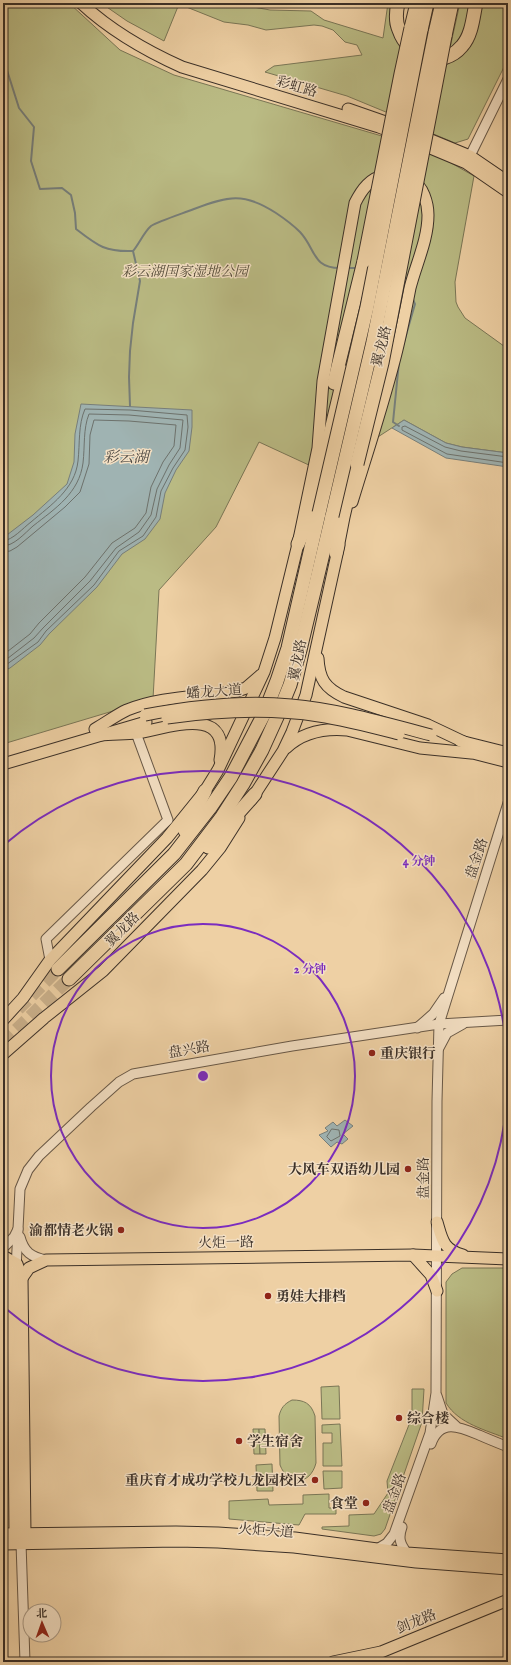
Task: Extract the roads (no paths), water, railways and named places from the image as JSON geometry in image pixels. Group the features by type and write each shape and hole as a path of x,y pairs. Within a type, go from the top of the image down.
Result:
{"highway":[{"path":"398,3 396,19 398,30 402,38 414,51 431,59 449,57 462,46 468,38 471,29 476,3"},
{"path":"410,3 413,29"},
{"path":"318,448 364,261 401,74 413,29 417,3"},
{"name":"翼龙路","path":"54,965 174,854 210,808 231,777 264,714 277,681 288,648 316,511 367,307 413,29 427,3"},
{"name":"翼龙路","path":"69,979 186,864 221,818 243,784 277,718 290,685 341,517 373,342 440,35 442,3"},
{"path":"336,553 341,517 357,464 382,363 440,35 452,3"},
{"path":"357,464 373,342"},
{"path":"298,544 316,511"},
{"path":"174,854 205,791"},
{"path":"186,864 214,841 255,794"}],"main road":[{"name":"彩虹路","path":"81,3 122,37 151,54 182,67 379,127 468,159 508,192"},
{"name":"彩虹路","path":"89,3 126,32 150,46 182,60 380,119 468,159 508,182"},
{"name":"翼龙路","path":"3,1020 167,838 205,791 218,770 264,672 276,638 318,448 323,381 355,203 361,191 370,182 380,176 390,175 403,177 416,182 422,191 428,213 427,230 411,286 393,365 341,517"},
{"name":"翼龙路","path":"3,1054 44,1018 103,971 183,891 220,848 283,751 292,732 306,695 336,553"},
{"path":"316,643 320,675 324,682 336,693 428,725 466,743"},
{"path":"98,732 121,714 138,707 164,701 237,691 249,685 264,672"},
{"name":"蟠龙大道","path":"3,758 194,706 228,704 290,705 319,708 374,720 430,739"},
{"path":"98,732 136,733 190,723 204,724 217,732 222,745 218,770"},
{"path":"283,751 301,736 323,730 336,729 347,730 426,749 471,753"},
{"name":"蟠龙大道","path":"3,764 98,732"},
{"path":"430,739 466,743 508,753"},
{"path":"430,739 471,753 508,762"},
{"path":"437,1222 443,1242 453,1252 473,1258"},
{"path":"413,1255 431,1275 437,1291"},
{"name":"火炬一路","path":"22,1278 29,1268 46,1260 413,1255 508,1259"},
{"path":"3,1256 17,1264 22,1278 20,1537"},
{"path":"4,1267 11,1274 13,1285 20,1537"},
{"name":"火炬大道","path":"20,1537 176,1532 218,1533 295,1538 407,1553 508,1560"},
{"path":"3,1534 20,1537"},
{"path":"3,1544 20,1537"},
{"name":"火炬大道","path":"20,1537 218,1542 294,1547 416,1562 508,1569"},
{"name":"剑龙路","path":"334,1662 381,1652 508,1600"}],"street":[{"path":"468,159 508,79"},
{"path":"54,965 46,939 168,820 136,733"},
{"name":"盘金路","path":"377,1549 387,1543 394,1534 430,1433 436,1393 438,1257 437,1100 439,1024 508,803"},
{"path":"417,1028 433,1014 449,992"},
{"name":"盘兴路","path":"13,1285 17,1264 20,1189 28,1170 39,1156 90,1107 119,1082 133,1074 292,1046 439,1024 508,1020"},
{"path":"439,1048 447,1033 466,1022"},
{"path":"3,1248 14,1237 18,1227"},
{"path":"18,1227 25,1250 35,1257 46,1260"},
{"path":"4,1267 46,1260"},
{"path":"436,1393 443,1414 456,1426 508,1447"},
{"path":"407,1553 401,1545 399,1536 434,1436 442,1428 456,1426"},
{"path":"20,1537 25,1662"}],"water":[{"name":"彩云湖","path":"81,404 192,410 192,427 189,451 176,470 165,493 160,519 145,539 122,554 97,587 49,634 40,645 10,668 3,671 3,538 33,515 67,484 74,462 75,434"},
{"path":"404,420 446,443 462,447 508,453 508,467 446,458 392,428"},
{"path":"345,1120 353,1126 343,1134 348,1139 342,1144 337,1142 331,1147 319,1135 328,1131 325,1128 333,1122 337,1126"}],"waterway":[{"path":"5,64 19,108 34,127 31,161 40,189 62,188 71,195 75,213 76,229 90,240 108,249 133,251"},
{"path":"130,406 130,351 140,281 133,251 151,226 165,219 217,201 236,198 245,199 265,206 292,224 305,238 319,261 324,265 340,268"},
{"path":"348,268 358,268"},
{"path":"404,342 415,304 413,299"},
{"path":"399,362 393,422 399,426"}],"tunnel":[{"path":"18,1009 58,969"},
{"path":"3,1043 69,979"}],"place":[{"name":"重庆银行","path":"372,1053"},
{"name":"大风车双语幼儿园","path":"408,1169"},
{"name":"渝都情老火锅","path":"121,1230"},
{"name":"勇娃大排档","path":"268,1296"},
{"name":"综合楼","path":"399,1418"},
{"name":"学生宿舍","path":"239,1441"},
{"name":"重庆育才成功学校九龙园校区","path":"315,1480"},
{"name":"食堂","path":"366,1503"}],"park label":[{"name":"彩云湖国家湿地公园","path":"185,271"}]}
